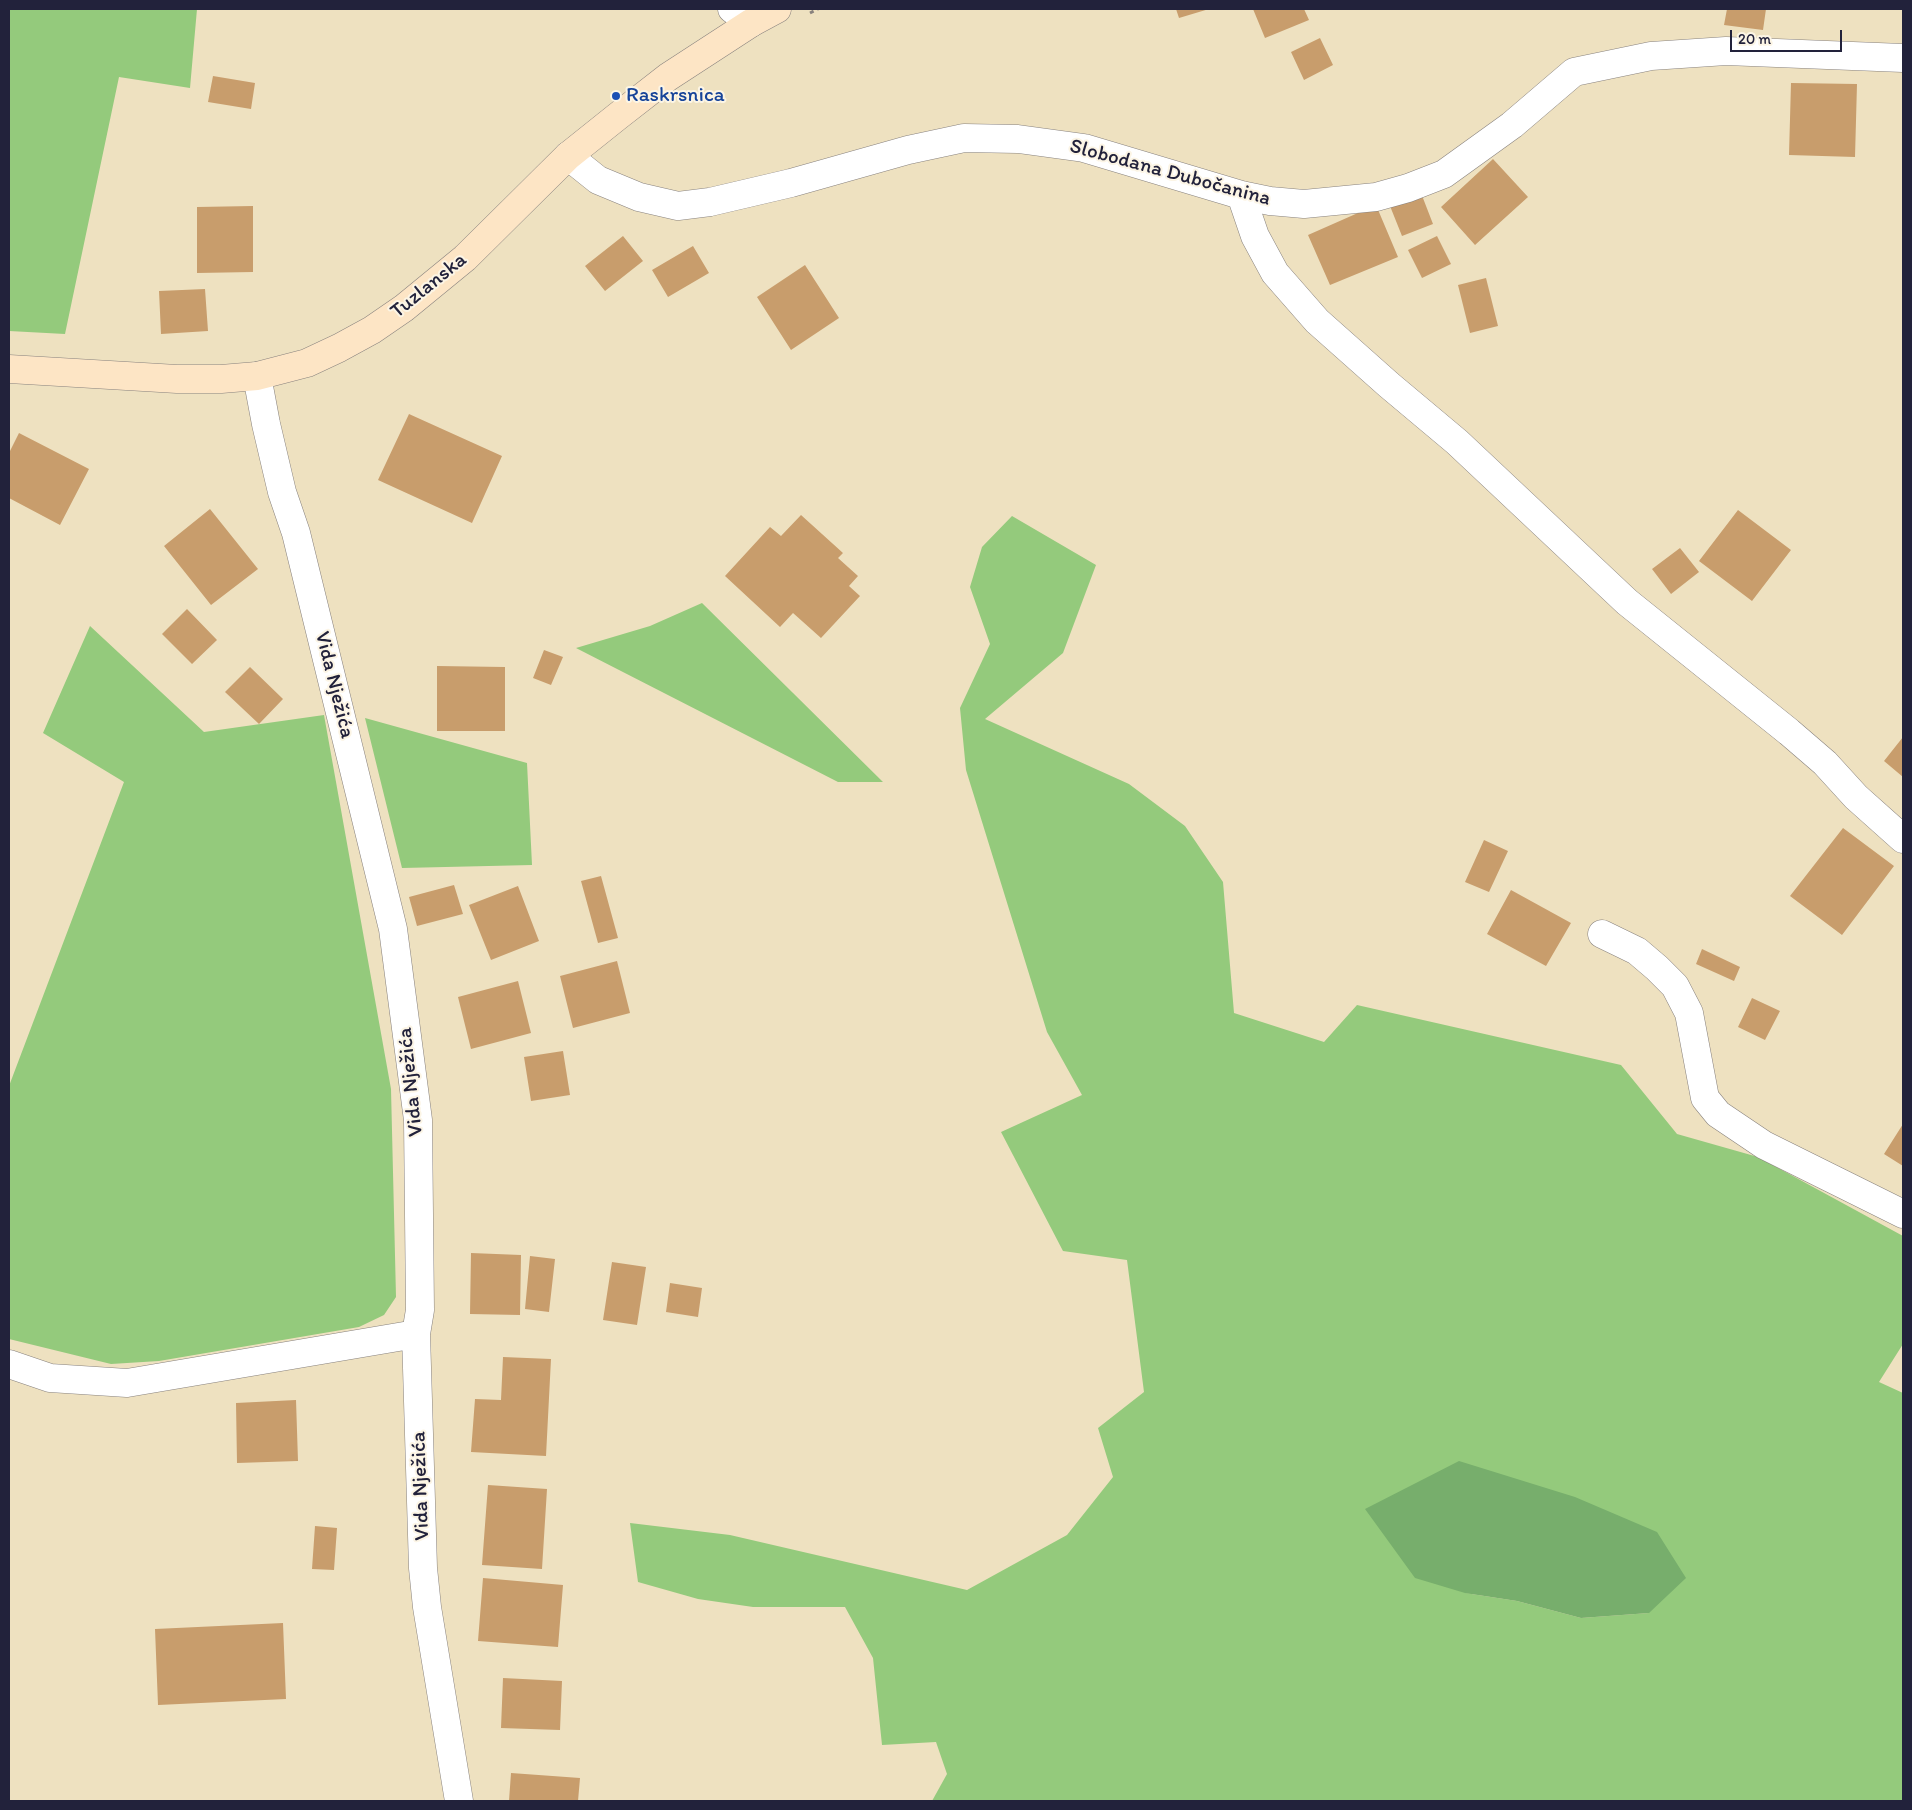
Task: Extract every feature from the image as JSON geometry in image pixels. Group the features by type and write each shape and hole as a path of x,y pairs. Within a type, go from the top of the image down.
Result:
{"street":[{"name":"Tuzlanska","path":"9,369 177,379 222,379 257,376 315,359 372,330 404,308 465,258 568,156 741,16 776,9"},
{"name":"Slobodana Dubočanina","path":"568,156 598,180 639,197 678,206 710,202 790,183 908,150 964,138 1018,139 1084,148 1242,195 1270,202 1304,204 1376,197 1408,188 1444,174 1512,125 1574,72 1651,56 1726,51 1903,58"},
{"path":"1242,195 1254,236 1275,273 1317,321 1457,442 1627,602 1825,763 1856,797 1903,839"},
{"name":"Vida Nježića","path":"257,376 282,492 296,533 393,929 418,1120 420,1310 416,1334 423,1568 427,1606 458,1801"},
{"path":"1602,934 1637,951 1674,986 1689,1013 1705,1098 1718,1114 1764,1144 1903,1214"},
{"path":"9,1364 50,1378 127,1383 416,1334"}],"green space":[{"path":"9,9 197,9 190,88 119,77 65,334 9,331"},
{"path":"1012,516 1096,565 1063,653 985,719 1129,784 1185,826 1223,882 1234,1013 1324,1042 1357,1005 1621,1065 1677,1134 1758,1157 1903,1236 1903,1344 1879,1382 1903,1393 1903,1801 932,1801 947,1774 936,1742 882,1745 873,1658 845,1607 753,1607 698,1599 638,1582 630,1523 730,1535 967,1590 1067,1535 1113,1477 1098,1428 1144,1392 1127,1260 1063,1251 1001,1132 1082,1095 1047,1032 966,770 960,708 990,644 970,587 982,547","holes":["1465,1593 1649,1613 1581,1618 1517,1601"]},
{"path":"702,603 883,782 838,782 576,648 650,626"},
{"path":"90,626 204,732 324,715 391,1089 396,1297 384,1315 359,1327 159,1361 111,1364 9,1339 9,1086 124,782 43,733"},
{"path":"365,718 527,763 532,865 402,868"},
{"path":"1459,1461 1575,1497 1657,1532 1686,1578 1649,1613 1581,1618 1517,1601 1465,1593 1415,1578 1365,1509"}],"building":[{"path":"1176,9 1209,9 1179,18"},
{"path":"1253,9 1304,9 1309,20 1265,38"},
{"path":"1727,9 1766,9 1763,30 1724,25"},
{"path":"1320,38 1333,65 1304,80 1291,52"},
{"path":"213,76 255,83 251,109 208,102"},
{"path":"1791,83 1857,84 1855,157 1789,155"},
{"path":"1493,159 1528,197 1475,245 1441,207"},
{"path":"1421,193 1433,224 1402,236 1390,206"},
{"path":"1376,205 1398,257 1330,285 1308,235"},
{"path":"253,206 253,272 197,273 197,207"},
{"path":"623,236 643,261 605,291 585,266"},
{"path":"1437,236 1451,264 1422,278 1408,250"},
{"path":"693,246 709,273 668,297 652,270"},
{"path":"805,265 839,318 791,350 757,297"},
{"path":"1486,278 1498,326 1470,333 1458,285"},
{"path":"205,289 208,331 161,334 159,291"},
{"path":"409,414 502,456 472,523 378,480"},
{"path":"19,433 89,469 60,525 9,498 9,453"},
{"path":"210,509 258,569 211,605 164,546"},
{"path":"1738,510 1791,550 1752,601 1699,561"},
{"path":"801,515 843,553 838,558 858,576 849,586 860,596 821,638 793,613 780,627 725,576 770,527 781,536"},
{"path":"1680,548 1699,572 1671,594 1652,569"},
{"path":"187,609 217,640 192,664 162,634"},
{"path":"544,650 563,657 551,685 533,678"},
{"path":"437,666 505,667 505,731 437,731"},
{"path":"250,667 283,699 259,724 225,692"},
{"path":"1903,737 1903,777 1884,761"},
{"path":"1843,828 1894,866 1842,935 1790,896"},
{"path":"1484,840 1508,851 1489,892 1465,882"},
{"path":"601,876 618,938 598,943 581,881"},
{"path":"454,885 463,914 417,926 409,897"},
{"path":"518,886 539,941 491,960 469,905"},
{"path":"1511,890 1571,923 1546,966 1487,934"},
{"path":"1702,949 1740,967 1734,981 1696,964"},
{"path":"617,961 630,1013 573,1028 560,976"},
{"path":"518,981 531,1033 471,1049 458,997"},
{"path":"1752,998 1780,1011 1765,1040 1738,1027"},
{"path":"563,1051 570,1095 531,1101 524,1057"},
{"path":"1903,1124 1903,1166 1884,1154"},
{"path":"471,1253 521,1255 520,1315 470,1314"},
{"path":"530,1256 555,1259 549,1312 525,1309"},
{"path":"612,1262 646,1267 637,1325 603,1320"},
{"path":"670,1283 702,1288 698,1317 666,1312"},
{"path":"503,1357 551,1359 546,1456 471,1452 475,1399 501,1400"},
{"path":"296,1400 298,1461 237,1463 236,1403"},
{"path":"488,1485 547,1489 542,1569 482,1565"},
{"path":"315,1526 337,1528 334,1570 312,1569"},
{"path":"483,1578 563,1585 558,1647 478,1641"},
{"path":"283,1623 286,1699 158,1705 155,1629"},
{"path":"503,1678 562,1681 560,1730 501,1728"},
{"path":"511,1773 580,1778 578,1801 509,1801"}],"place":[{"name":"Raskrsnica","path":"616,96"}]}
